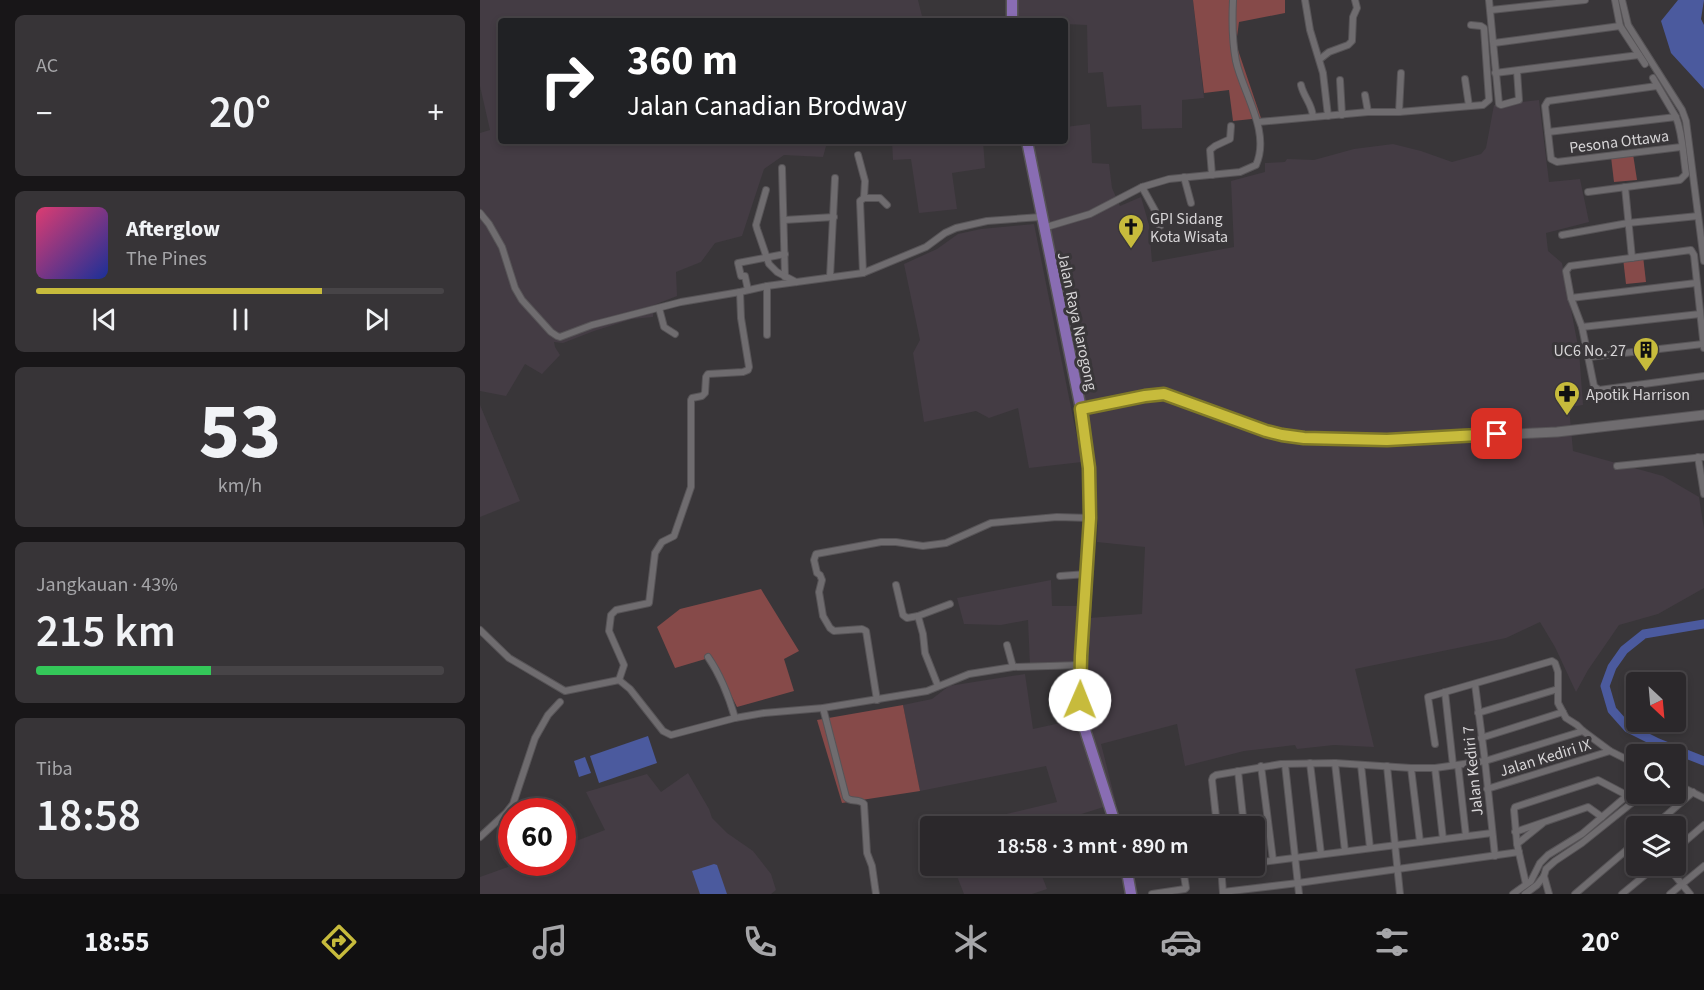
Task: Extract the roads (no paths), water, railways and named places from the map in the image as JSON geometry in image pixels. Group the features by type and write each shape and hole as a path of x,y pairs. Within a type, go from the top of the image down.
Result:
{"main road":[{"path":"1012,0 1012,18"},
{"name":"Jalan Raya Narogong","path":"1028,144 1081,409 1089,468 1090,518 1080,692 1082,718 1113,816"},
{"path":"1128,876 1131,894"}],"street":[{"path":"480,213 489,224 501,247 515,288 522,300 551,332 556,336 564,336 592,325 659,308 767,286 863,273 926,247 956,228 987,220 1042,222 1090,214 1142,187 1169,179 1240,172 1256,165 1259,158 1258,122 1236,62 1232,29 1233,0"},
{"path":"1305,0 1310,30 1320,59 1328,116"},
{"path":"1320,59 1352,41 1353,17 1357,8 1355,0"},
{"path":"1490,0 1495,73 1498,101 1501,105 1519,100 1517,71"},
{"path":"1491,10 1585,0"},
{"path":"1615,0 1620,26 1645,64"},
{"path":"1622,0 1628,25 1686,120 1704,260"},
{"path":"1258,122 1368,112 1480,106 1487,103 1489,100 1484,28 1471,26"},
{"path":"1494,43 1620,26"},
{"path":"1495,73 1639,55"},
{"path":"1399,112 1401,74"},
{"path":"1588,192 1680,180 1686,174 1681,134 1676,117 1653,78"},
{"path":"1465,79 1469,106"},
{"path":"1340,80 1342,115"},
{"path":"1301,86 1302,92 1310,103 1312,117"},
{"name":"Pesona Ottawa","path":"1657,86 1551,100 1546,103 1550,157 1555,162 1681,147"},
{"path":"1365,95 1368,112"},
{"name":"Pesona Ottawa","path":"1548,132 1676,117"},
{"path":"1212,175 1210,150 1230,139 1231,126"},
{"path":"858,156 865,181 864,198 859,203 863,273"},
{"path":"782,168 785,277"},
{"path":"1184,177 1191,203"},
{"path":"830,277 835,178"},
{"path":"1142,187 1158,216 1160,226"},
{"path":"1625,187 1632,258"},
{"path":"766,190 756,225 766,256 769,264 777,272 797,283"},
{"path":"864,198 880,198 888,205"},
{"path":"1562,235 1596,227 1698,216"},
{"path":"784,220 834,217"},
{"path":"1589,357 1704,346 1694,255 1691,250 1570,266 1566,271 1571,298 1582,327 1594,386 1599,390 1704,376"},
{"path":"748,290 745,276 741,276 738,263 785,254"},
{"path":"1571,298 1696,283"},
{"path":"767,286 767,335"},
{"path":"619,680 624,668 609,631 611,615 616,610 649,603 655,553 662,542 674,536 691,487 691,400 705,393 708,374 743,372 749,367 741,318 740,292"},
{"path":"659,308 664,327 675,334"},
{"path":"1582,327 1700,314"},
{"path":"1081,409 1164,394 1282,435 1326,439 1387,440 1557,432 1704,415"},
{"path":"1617,466 1701,457 1704,494"},
{"path":"877,699 866,631 862,629 834,632 823,616 819,592 822,580 820,574 817,573 814,560 816,554 881,542 923,546 946,543 991,523 1058,516 1090,518"},
{"path":"1060,576 1087,574"},
{"path":"896,585 903,615 907,618 950,604"},
{"path":"918,616 925,653 938,686"},
{"path":"480,630 483,638 510,658 565,691 619,680"},
{"path":"1007,645 1013,668"},
{"path":"708,657 728,695 735,718"},
{"path":"1435,744 1428,697 1552,661 1558,672 1558,702 1566,718 1610,751 1626,759"},
{"path":"619,680 630,689 663,731 668,734 735,718 823,708 927,691 969,674 1013,668 1081,665"},
{"name":"Jalan Kediri 7","path":"1475,684 1495,856"},
{"path":"1479,713 1558,689"},
{"path":"1446,692 1466,836"},
{"path":"480,836 513,804 535,738 548,715 560,702"},
{"path":"823,708 846,797 864,804 867,853 872,866 876,894"},
{"path":"1481,738 1563,712"},
{"path":"1215,816 1212,780 1216,775 1261,766 1286,764 1335,763 1435,768 1485,761 1583,731"},
{"name":"Jalan Kediri IX","path":"1488,789 1610,751"},
{"path":"1335,763 1345,851"},
{"path":"1286,764 1299,894"},
{"path":"1310,764 1321,854"},
{"path":"1361,765 1370,848"},
{"path":"1261,766 1273,860"},
{"path":"1387,766 1400,894"},
{"path":"1411,768 1420,842"},
{"path":"1435,768 1443,839"},
{"path":"1238,771 1243,816"},
{"path":"1526,884 1515,832 1514,810 1518,805 1598,780 1626,795"},
{"path":"1686,789 1704,798"},
{"path":"1665,816 1693,792"},
{"path":"1513,894 1531,880 1540,863 1548,855 1582,834 1626,798"},
{"path":"1525,894 1537,885 1546,869 1555,861 1582,843 1631,804"},
{"path":"1515,832 1588,807 1602,817"},
{"path":"1517,844 1544,823"},
{"path":"1686,840 1704,825"},
{"path":"1265,861 1492,833"},
{"path":"1575,894 1626,851"},
{"path":"1222,876 1223,893 1519,852"},
{"path":"1670,894 1704,866"},
{"path":"1152,894 1185,889 1184,876"},
{"path":"1544,876 1550,894"},
{"path":"1622,894 1644,876"},
{"path":"1675,876 1690,894"}],"water":[{"path":"1678,0 1704,0 1701,19 1704,25 1704,89 1671,53 1661,21"},
{"path":"648,736 657,763 599,783 590,756"},
{"path":"585,757 591,773 579,777 574,761"},
{"path":"717,865 727,894 700,894 692,871"}],"waterway":[{"path":"1704,624 1644,634 1624,650 1612,667 1605,686 1612,710 1628,728 1658,743 1704,761"}],"place":[{"name":"GPI Sidang Kota Wisata","path":"1131,250"},
{"name":"UC6 No. 27","path":"1646,373"},
{"name":"Apotik Harrison","path":"1567,417"}]}
